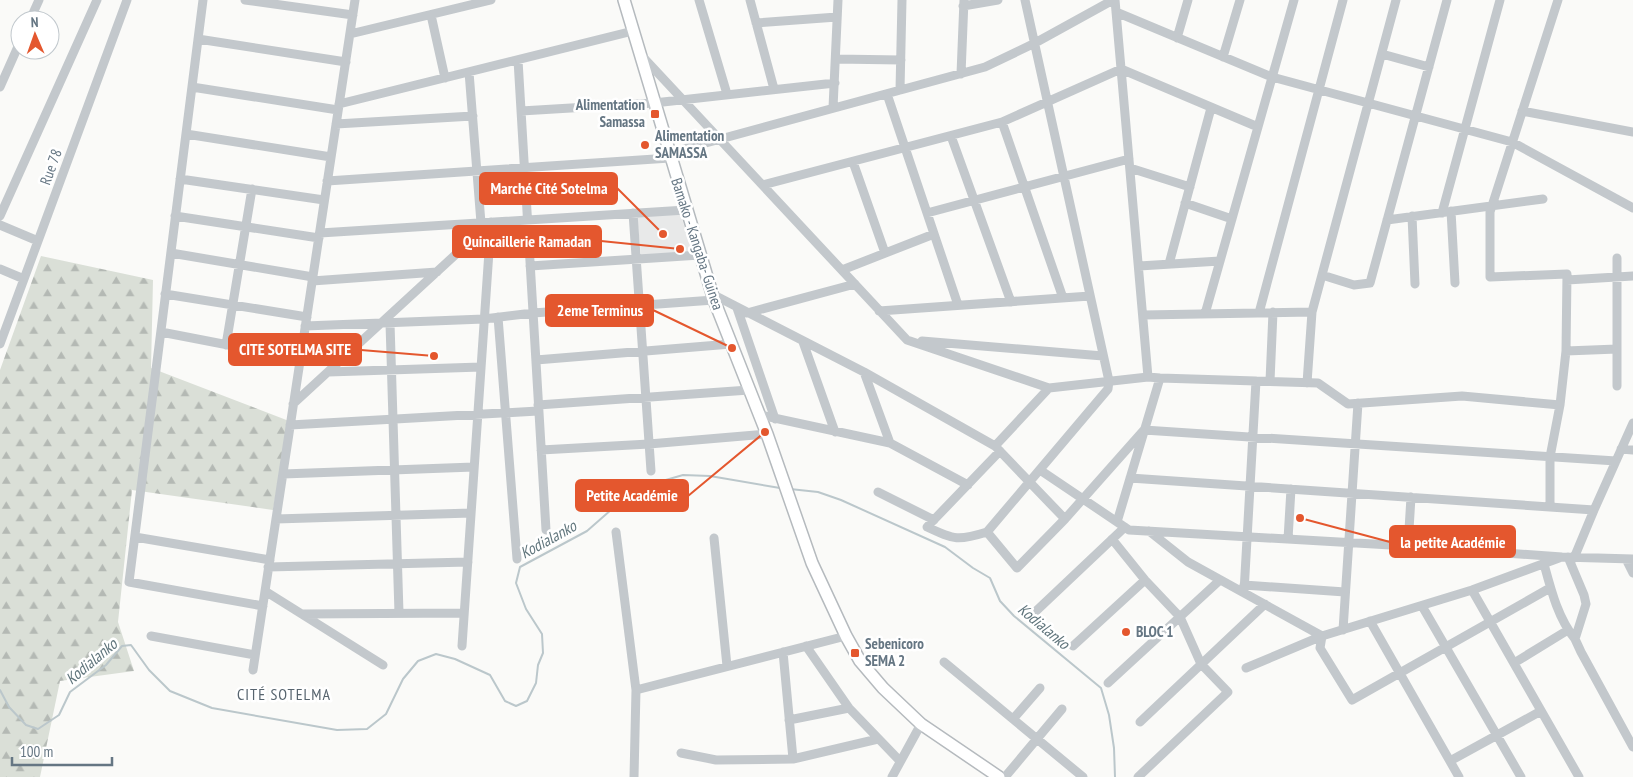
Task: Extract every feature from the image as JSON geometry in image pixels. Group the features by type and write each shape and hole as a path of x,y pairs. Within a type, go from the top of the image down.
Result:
{"main road":[{"name":"Bamako - Kangaba- Guinea","path":"624,0 638,52 713,297 760,415 812,563 846,636 860,661 883,688 921,724 999,777"}],"street":[{"path":"0,216 97,0"},
{"name":"Rue 78","path":"0,344 4,322 24,279 127,0"},
{"path":"203,0 129,582 263,606"},
{"path":"245,0 353,16"},
{"path":"253,670 355,0"},
{"path":"350,34 491,0"},
{"path":"699,0 726,94"},
{"path":"750,0 774,89"},
{"path":"833,108 838,0"},
{"path":"900,90 902,0"},
{"path":"961,74 964,3 998,0"},
{"path":"1026,0 1109,381 1108,389 988,532 967,538 951,538 927,527 968,485 1049,388"},
{"path":"327,181 524,168 670,155 720,139 985,67 1035,43 1114,0 1148,377"},
{"path":"1177,38 1188,0"},
{"path":"1223,57 1240,0"},
{"path":"1205,314 1294,0"},
{"path":"1259,313 1343,0"},
{"path":"1308,383 1312,312 1396,0"},
{"path":"1322,275 1354,285 1370,284 1447,0"},
{"path":"1455,283 1446,212 1465,129 1500,0"},
{"path":"1550,507 1550,457 1560,405 1566,351 1567,274 1490,277 1490,212 1558,0"},
{"path":"1116,12 1272,77 1512,142 1633,208"},
{"path":"431,15 445,78"},
{"path":"756,23 837,17"},
{"path":"192,87 339,107 445,78 633,31"},
{"path":"198,39 346,62"},
{"path":"638,52 907,340 1049,388 1148,377 1270,381 1318,383 1348,404 1462,396 1560,405"},
{"path":"1382,54 1429,67"},
{"path":"836,59 901,60"},
{"path":"0,87 12,60"},
{"path":"518,60 546,530"},
{"path":"762,185 1002,122 1121,69 1258,127"},
{"path":"469,72 481,223"},
{"path":"521,111 654,103 835,83"},
{"path":"887,94 958,305"},
{"path":"1169,264 1211,108"},
{"path":"1522,111 1633,132"},
{"path":"336,124 473,116"},
{"path":"1002,122 1063,298"},
{"path":"186,134 331,157"},
{"path":"951,136 1011,302"},
{"path":"927,213 1129,159"},
{"path":"853,162 885,253"},
{"path":"1130,168 1190,187"},
{"path":"180,179 324,200"},
{"path":"226,345 252,189"},
{"path":"1387,220 1543,199"},
{"path":"1185,204 1232,219"},
{"path":"175,216 246,227 319,235 686,210"},
{"path":"633,213 651,471"},
{"path":"1412,216 1415,284"},
{"path":"293,404 385,323 491,222"},
{"path":"462,646 491,222"},
{"path":"0,224 38,241"},
{"path":"842,270 934,234"},
{"path":"171,253 312,279 437,272"},
{"path":"530,266 700,255"},
{"path":"1617,258 1617,386"},
{"path":"1138,266 1220,261"},
{"path":"0,269 24,279"},
{"path":"1567,280 1633,276"},
{"path":"747,313 855,284"},
{"path":"166,294 233,305 306,322 385,323 498,318 533,313 713,297 864,372 998,448 1064,519"},
{"path":"879,311 1090,296"},
{"path":"737,308 775,419"},
{"path":"1270,381 1273,312"},
{"path":"1143,315 1312,312"},
{"path":"498,318 517,559"},
{"path":"385,323 391,370 399,613"},
{"path":"160,332 300,359"},
{"path":"907,340 1103,356"},
{"path":"803,342 835,432"},
{"path":"536,360 731,344"},
{"path":"1566,351 1617,349"},
{"path":"328,372 481,367"},
{"path":"864,372 890,444"},
{"path":"1034,613 1112,540 1121,524 1130,478 1160,378"},
{"path":"1244,589 1256,381"},
{"path":"290,425 506,413 646,397 749,390"},
{"path":"1342,630 1358,403"},
{"path":"760,415 890,444 968,485"},
{"path":"1246,668 1322,636 1422,606 1544,564 1568,558 1594,510 1633,423"},
{"path":"1144,430 1616,461"},
{"path":"988,532 1017,568 1144,430"},
{"path":"541,450 649,444 767,434"},
{"path":"1622,449 1633,450"},
{"path":"283,474 474,467"},
{"path":"1040,470 1129,530 1348,542 1568,558 1629,559 1633,573"},
{"path":"1130,478 1594,510"},
{"path":"1288,539 1291,489"},
{"path":"878,492 934,520"},
{"path":"1408,546 1411,497"},
{"path":"276,519 471,513"},
{"path":"1149,531 1188,562 1220,580 1244,589 1265,604 1322,636"},
{"path":"616,532 636,690 634,777"},
{"path":"134,537 269,564 468,562"},
{"path":"714,538 727,666"},
{"path":"1112,540 1145,580 1180,617 1201,664 1228,692 1138,777"},
{"path":"1568,558 1586,604 1575,639"},
{"path":"1544,564 1550,588 1562,619 1575,639 1580,652 1633,747"},
{"path":"1073,646 1145,580"},
{"path":"1108,684 1220,580"},
{"path":"1322,636 1320,648 1352,700 1550,588"},
{"path":"1244,589 1345,592"},
{"path":"1472,590 1579,777"},
{"path":"265,591 383,665"},
{"path":"1140,722 1265,604"},
{"path":"1422,606 1521,777"},
{"path":"302,614 464,613"},
{"path":"1370,621 1459,777"},
{"path":"1514,663 1568,630"},
{"path":"151,636 255,655"},
{"path":"636,690 846,636"},
{"path":"806,646 849,708 900,761"},
{"path":"783,652 793,759"},
{"path":"944,662 1083,777"},
{"path":"1013,719 1040,688"},
{"path":"789,720 849,708"},
{"path":"1005,777 1062,709"},
{"path":"1450,761 1541,711"},
{"path":"892,777 921,724"},
{"path":"681,754 716,760 793,759 878,739"}],"shaded area":[{"path":"680,213 693,253 641,256 637,216"}],"green space":[{"path":"41,256 153,280 151,368 289,421 273,510 132,490 118,622 134,671 60,681 40,777 0,777 0,370"}],"waterway":[{"name":"Kodialanko","path":"0,690 9,707 26,725 38,729 59,715 70,692 106,665 122,646 131,645 149,670 170,691 212,708 337,730 367,729 386,714 403,679 418,661 436,654 455,659 490,675 505,701 516,706 527,701 536,683 538,665 543,653 542,634 526,609 516,583 520,567 587,531 628,495 652,484 683,475 710,476 780,488"},
{"name":"Kodialanko","path":"790,489 818,492 841,500 945,547 990,578 1000,601 1014,616 1101,688 1109,715 1114,748 1115,777"}],"place":[{"name":"Alimentation Samassa","path":"655,114"},
{"name":"Alimentation SAMASSA","path":"645,145"},
{"name":"Marché Cité Sotelma","path":"663,234"},
{"name":"Quincaillerie Ramadan","path":"680,249"},
{"name":"2eme Terminus","path":"732,348"},
{"name":"CITE SOTELMA SITE","path":"434,356"},
{"name":"Petite Académie","path":"765,432"},
{"name":"la petite Académie","path":"1300,518"},
{"name":"BLOC 1","path":"1126,632"},
{"name":"Sebenicoro SEMA 2","path":"855,653"}],"district":[{"name":"CITÉ SOTELMA","path":"284,694"}]}
